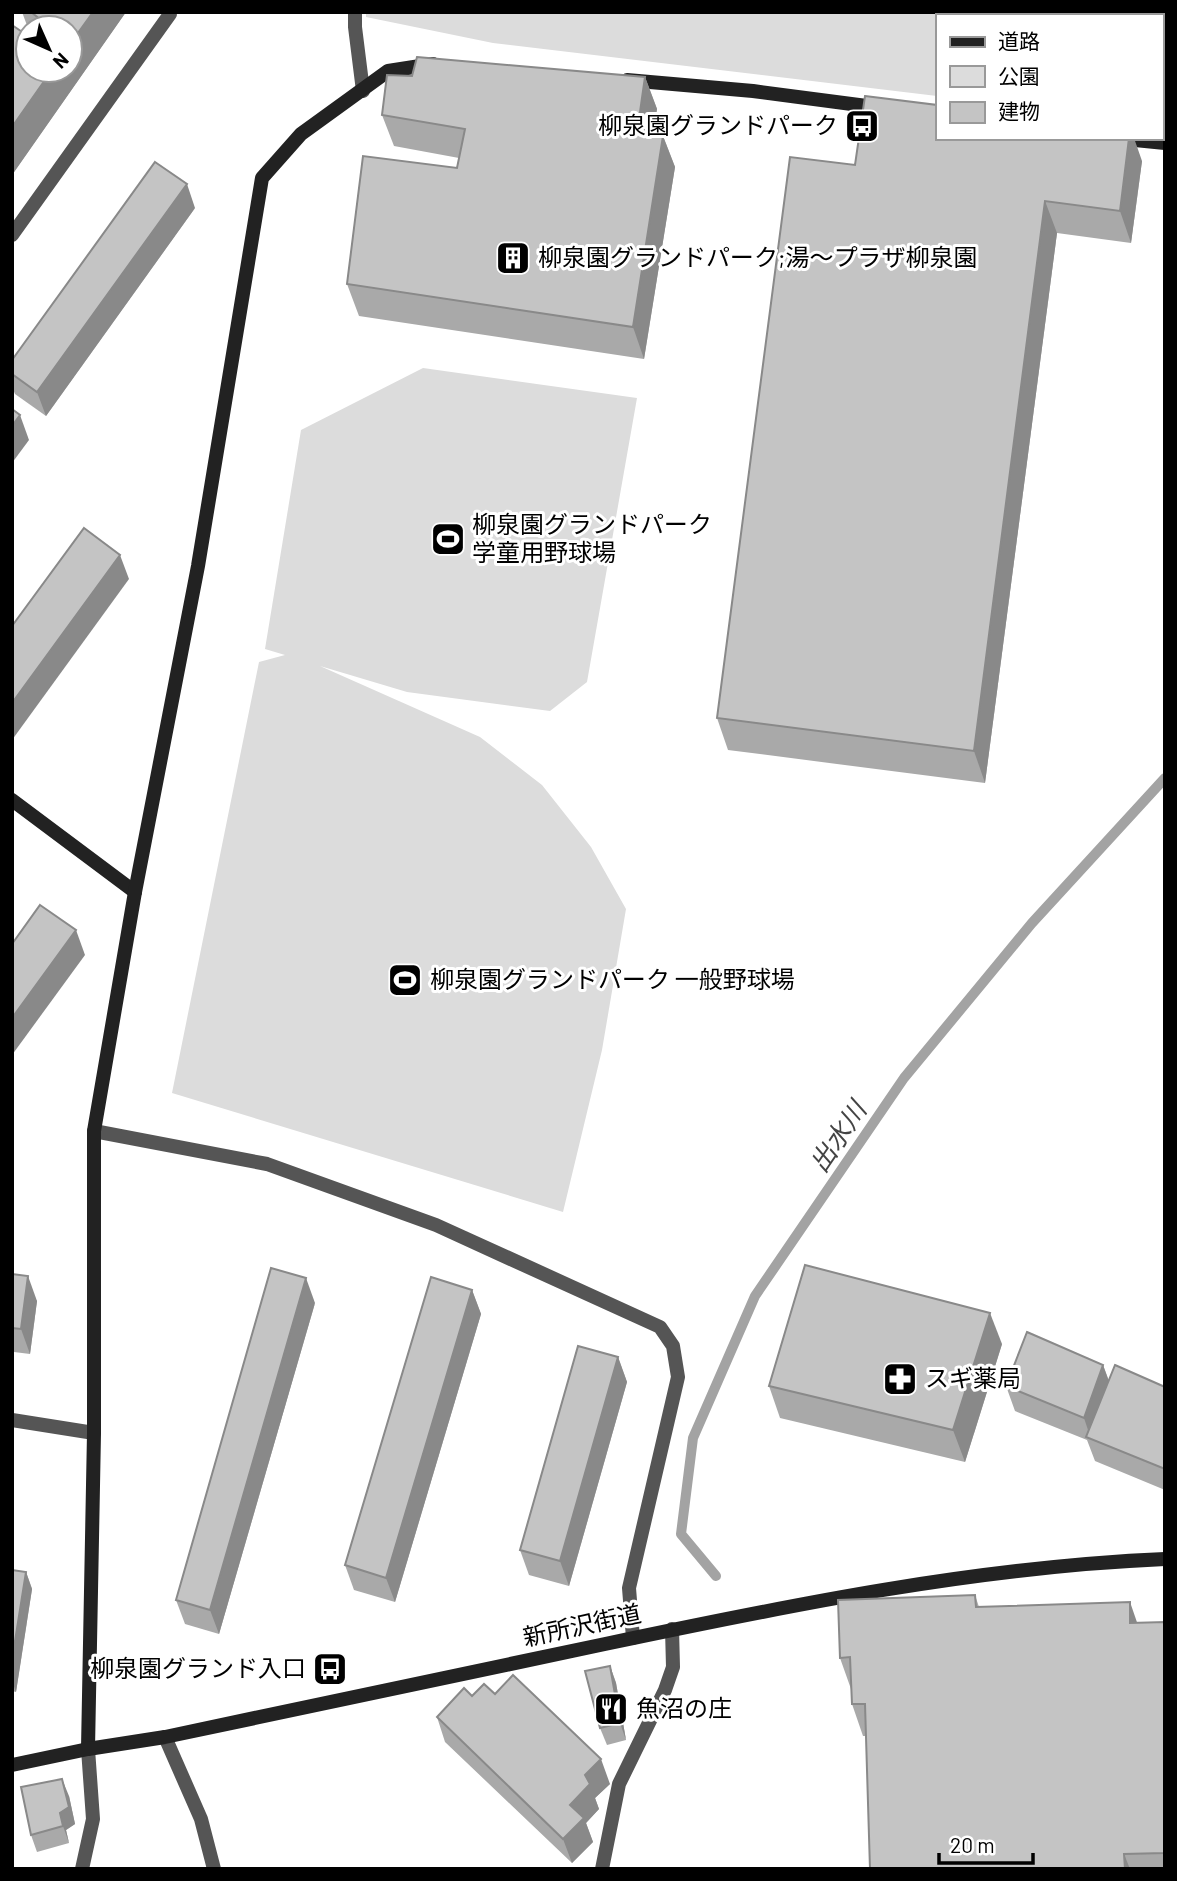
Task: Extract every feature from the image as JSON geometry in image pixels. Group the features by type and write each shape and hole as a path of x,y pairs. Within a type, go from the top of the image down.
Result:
{"street":[{"path":"12,235 122,83 170,14 168,12"},
{"path":"355,12 363,90"},
{"path":"82,1869 93,1819 88,1749 94,1433 94,1131 135,892 198,566 262,178 301,134 388,71 436,63 450,64"},
{"path":"617,79 752,91 898,110"},
{"path":"1135,140 1165,143"},
{"path":"12,800 135,892"},
{"path":"94,1131 267,1164 436,1225 660,1327 673,1346 678,1377 629,1588 633,1638"},
{"path":"12,1420 94,1433"},
{"name":"新所沢街道","path":"12,1765 165,1737 672,1629 861,1594 996,1573 1113,1561 1165,1559"},
{"path":"602,1869 619,1784 665,1690 673,1667 672,1629"},
{"path":"165,1737 201,1819 214,1869"}],"green space":[{"path":"366,12 1144,12 936,14 936,96 493,43 366,17"},
{"name":"柳泉園グランドパーク 一般野球場","path":"423,368 637,398 587,682 550,711 407,692 320,666 480,737 542,785 591,847 626,909 602,1050 563,1212 172,1093 259,662 285,655 265,649 301,430"}],"building":[{"path":"31,12 93,12 84,25 84,14"},
{"path":"12,25 14,84 42,84 12,127"},
{"name":"柳泉園グランドパーク;湯〜プラザ柳泉園","path":"417,57 645,77 637,133 663,136 633,327 347,284 363,156 457,168 465,129 382,115 387,75 412,76"},
{"path":"865,96 936,105 936,140 1129,140 1120,211 1045,201 974,751 717,718 790,157 855,165"},
{"path":"155,162 187,184 37,392 12,374 12,360"},
{"path":"12,409 20,415 12,426"},
{"path":"84,528 120,555 12,703 12,626"},
{"path":"40,905 76,930 12,1018 12,944"},
{"path":"805,1265 990,1313 953,1430 769,1386"},
{"path":"271,1268 306,1278 210,1610 176,1600"},
{"path":"12,1274 28,1276 21,1329 12,1328"},
{"path":"431,1277 472,1290 386,1578 345,1565"},
{"path":"1027,1332 1103,1365 1084,1418 1006,1386"},
{"path":"578,1346 618,1357 560,1561 520,1550"},
{"path":"1115,1365 1165,1387 1165,1469 1086,1437"},
{"path":"12,1570 26,1572 12,1660"},
{"path":"975,1595 976,1607 1130,1602 1130,1623 1165,1622 1165,1853 1124,1854 1125,1869 870,1869 865,1704 852,1704 850,1657 840,1658 838,1600"},
{"path":"610,1666 620,1723 600,1728 585,1671"},
{"path":"513,1675 601,1759 585,1775 590,1784 570,1805 584,1818 563,1839 437,1717 464,1688 472,1696 484,1684 495,1694"},
{"path":"62,1779 69,1807 60,1813 63,1826 31,1835 21,1787"}],"waterway":[{"name":"出水川","path":"716,1576 681,1534 693,1438 755,1296 904,1078 1032,923 1165,778"}],"place":[{"name":"柳泉園グランドパーク","path":"862,126"},
{"name":"柳泉園グランドパーク;湯〜プラザ柳泉園","path":"513,258"},
{"name":"柳泉園グランドパーク 学童用野球場","path":"448,539"},
{"name":"柳泉園グランドパーク 一般野球場","path":"405,980"},
{"name":"スギ薬局","path":"900,1379"},
{"name":"柳泉園グランド入口","path":"330,1669"},
{"name":"魚沼の庄","path":"611,1709"}]}
